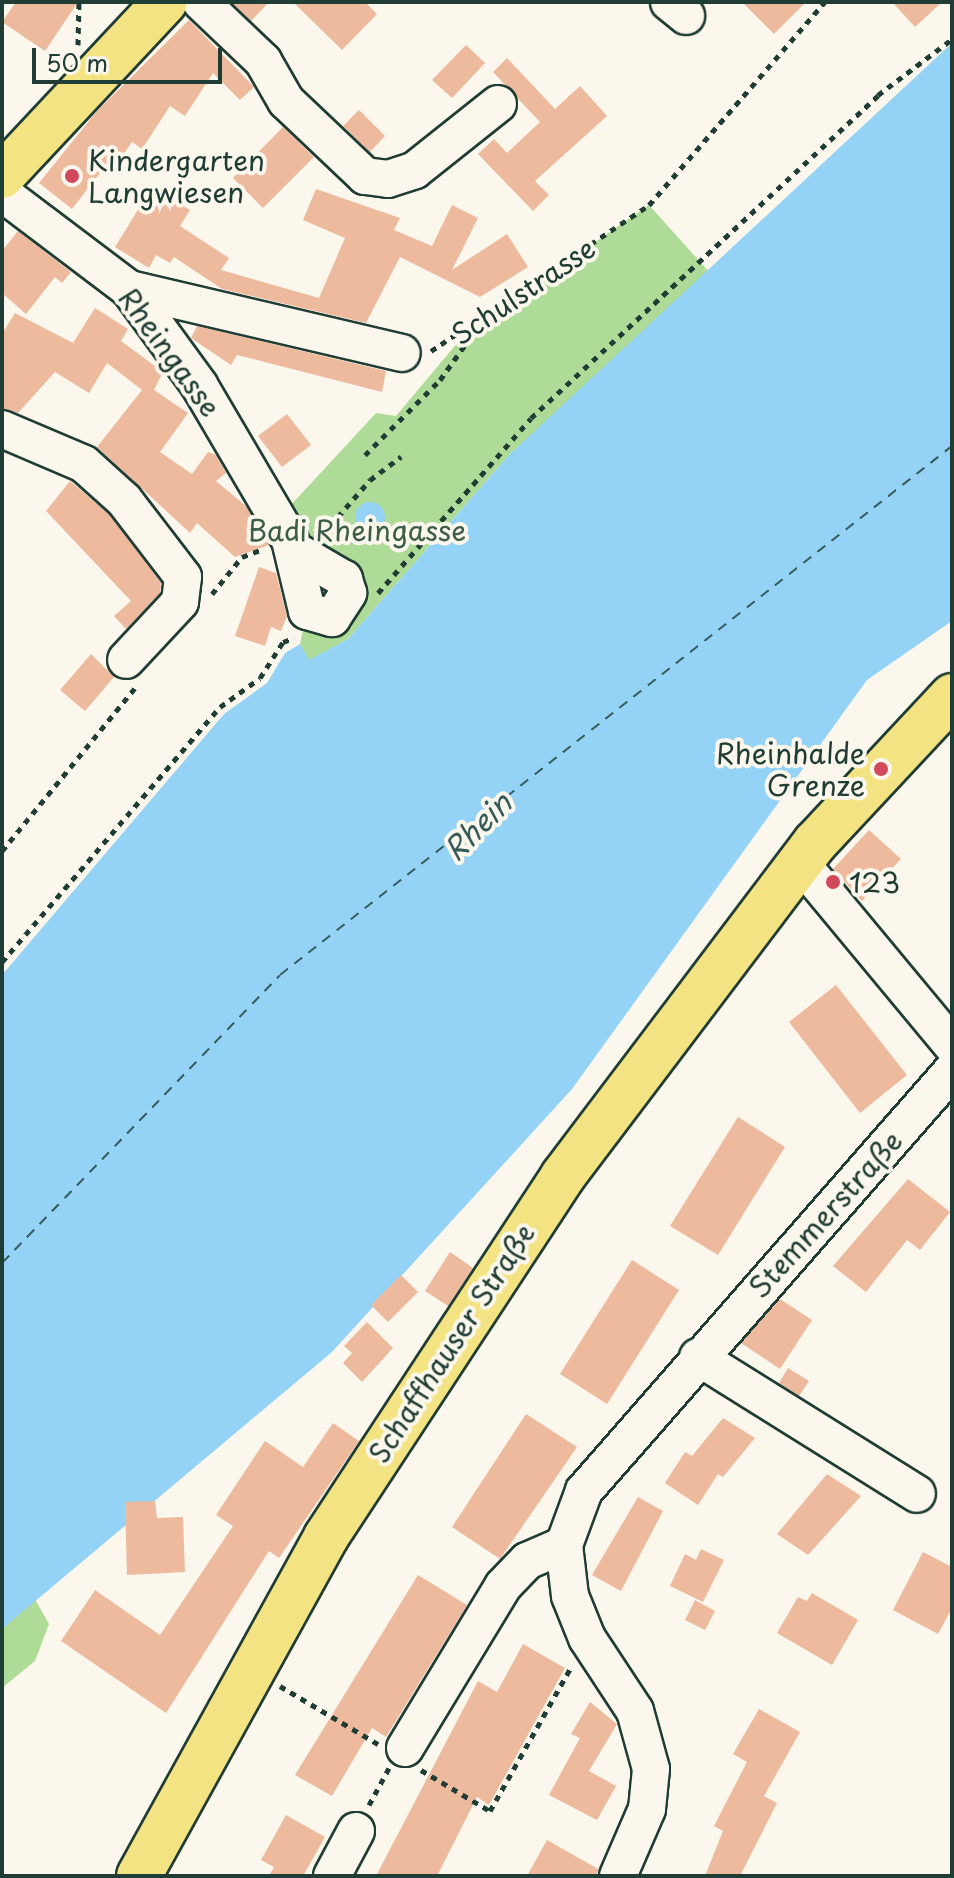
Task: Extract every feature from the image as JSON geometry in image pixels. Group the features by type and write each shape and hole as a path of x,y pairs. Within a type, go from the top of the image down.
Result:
{"main road":[{"path":"2,176 165,2"},
{"name":"Schaffhauser Straße","path":"139,1876 250,1668 422,1382 563,1176 807,852 952,696"}],"street":[{"path":"201,2 263,61 286,101 365,176 388,179 415,170 498,104"},
{"name":"Rheingasse","path":"2,193 129,289 199,385 299,553"},
{"path":"129,289 402,353"},
{"path":"2,429 84,464 124,500 183,577 180,602 126,660"},
{"path":"807,852 952,1045"},
{"name":"Stemmerstraße","path":"618,1876 647,1809 649,1746 572,1606 564,1545 584,1491 698,1357 952,1071"},
{"path":"698,1357 917,1494"},
{"path":"400,1751 503,1586 527,1561 564,1545"},
{"path":"332,1876 356,1831"}],"path":[{"path":"78,57 79,2"},
{"name":"Schulstrasse","path":"402,353 435,351 649,205 825,2"},
{"path":"372,599 531,418 878,95 952,39"},
{"path":"365,455 440,380 482,320"},
{"path":"299,553 370,480 401,457"},
{"path":"2,962 220,707 260,678 283,642 307,633"},
{"path":"356,1831 400,1751"}],"green space":[{"name":"Badi Rheingasse","path":"649,205 711,274 510,454 348,639 308,661 300,644 307,611 278,519 376,413 396,416 469,329"},
{"path":"32,1594 49,1624 35,1661 2,1688 2,1620"}],"water":[{"name":"Rhein","path":"952,43 952,621 867,680 572,1089 332,1352 2,1629 2,975 224,714 267,683 285,653 300,644 309,660 348,639 510,454"},
{"path":"370,502 381,506 385,517 381,528 370,532 359,528 355,517 359,506"}],"building":[{"path":"16,2 78,2 45,51 2,22"},
{"path":"231,2 269,2 251,21"},
{"path":"293,2 365,2 377,14 342,50"},
{"path":"742,2 806,2 774,34"},
{"path":"892,2 942,2 915,27"},
{"path":"189,20 254,87 240,100 213,73 185,116 170,106 142,149 132,142 123,155 117,151 72,209 39,183 97,111"},
{"path":"466,45 485,63 452,98 432,80"},
{"path":"507,58 555,109 580,86 607,116 535,181 549,195 533,211 478,154 494,139 507,153 540,122 493,72"},
{"path":"359,110 385,136 370,152 343,126"},
{"path":"283,127 314,157 263,208 233,178"},
{"path":"152,187 190,210 180,226 229,258 221,270 319,298 345,238 303,220 316,189 400,218 394,230 432,246 452,205 478,218 452,270 507,234 528,267 480,297 400,257 366,323 222,289 174,257 170,263 156,255 149,268 115,247"},
{"path":"18,231 71,272 62,283 55,277 26,314 2,293 2,251"},
{"path":"95,308 128,329 121,341 163,372 154,390 188,413 160,452 192,474 208,452 216,455 226,473 216,481 247,507 269,545 235,557 197,523 190,533 97,447 142,390 107,363 89,393 55,372 18,413 2,408 2,334 15,313 73,343"},
{"path":"197,326 386,371 382,392 237,355 231,365 191,338"},
{"path":"287,414 311,445 282,467 258,436"},
{"path":"70,481 109,514 161,583 160,593 126,629 114,616 131,601 46,511"},
{"path":"259,567 276,573 287,616 281,631 271,627 265,646 235,636"},
{"path":"91,654 114,677 85,711 60,690"},
{"path":"869,830 901,859 862,901 833,869"},
{"path":"836,985 907,1075 860,1113 789,1022"},
{"path":"738,1117 785,1147 718,1255 670,1226"},
{"path":"908,1179 950,1212 920,1250 907,1240 866,1292 833,1266"},
{"path":"450,1252 473,1268 448,1306 425,1291"},
{"path":"632,1260 679,1290 607,1404 560,1374"},
{"path":"401,1275 418,1292 388,1322 371,1305"},
{"path":"780,1299 812,1320 780,1369 741,1343"},
{"path":"367,1322 393,1348 362,1382 343,1363 352,1353 344,1346"},
{"path":"788,1368 809,1381 799,1396 779,1383"},
{"path":"526,1414 577,1447 500,1559 452,1527"},
{"path":"723,1418 755,1438 723,1477 718,1474 698,1505 665,1483 685,1452 692,1456"},
{"path":"333,1423 359,1441 279,1558 269,1551 166,1713 61,1641 95,1590 160,1635 233,1526 216,1515 265,1441 303,1467"},
{"path":"827,1474 861,1496 808,1555 777,1534"},
{"path":"638,1497 663,1511 621,1591 592,1575"},
{"path":"155,1501 157,1518 183,1517 185,1572 127,1575 125,1502"},
{"path":"701,1549 724,1560 703,1602 670,1586 685,1554 696,1560"},
{"path":"923,1552 952,1567 952,1608 938,1634 893,1610"},
{"path":"418,1575 467,1605 386,1737 372,1728 332,1796 295,1775"},
{"path":"812,1593 858,1620 832,1665 777,1633 798,1597 807,1601"},
{"path":"695,1600 715,1611 705,1630 685,1620"},
{"path":"523,1644 565,1668 489,1805 477,1797 437,1876 376,1876 478,1681 497,1692"},
{"path":"590,1702 617,1724 589,1771 616,1786 597,1820 549,1795 580,1738 571,1734"},
{"path":"759,1709 800,1732 764,1796 777,1803 740,1876 705,1876 723,1831 714,1826 747,1762 733,1754"},
{"path":"286,1815 325,1837 303,1876 269,1876 274,1867 261,1860"},
{"path":"547,1840 598,1869 597,1876 527,1876"}],"ferry route":[{"path":"2,1263 280,975 952,446"}],"place":[{"name":"Kindergarten Langwiesen","path":"72,176"},
{"name":"Rheinhalde Grenze","path":"881,769"},
{"name":"123","path":"833,882"}]}
